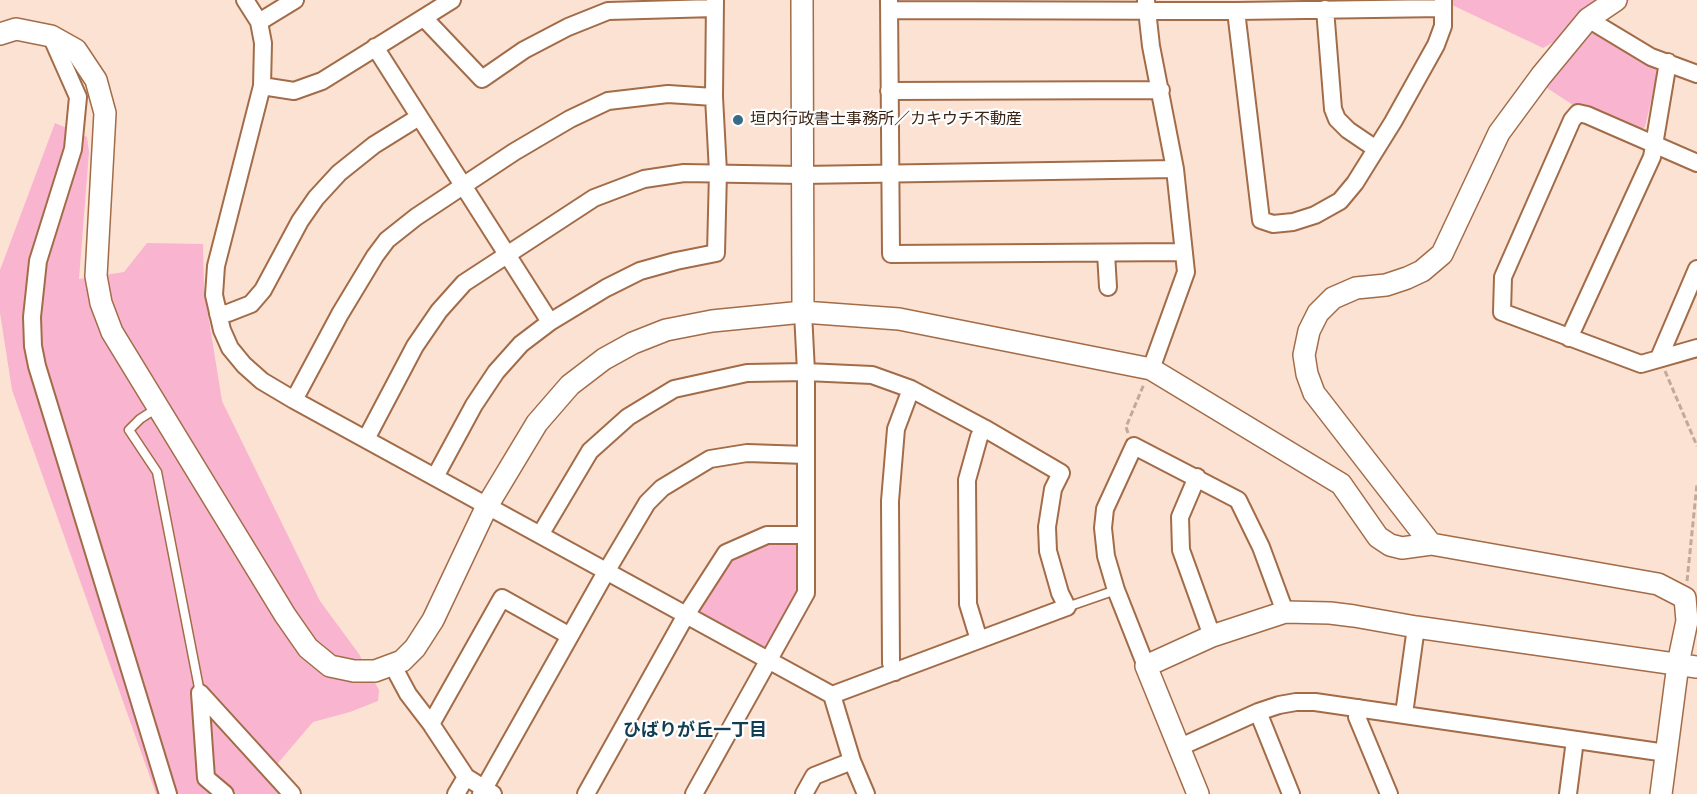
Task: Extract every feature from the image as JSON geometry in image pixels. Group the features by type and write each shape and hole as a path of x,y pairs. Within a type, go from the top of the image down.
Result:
{"street":[{"path":"245,0 259,22 263,43 262,86 216,266 214,295 230,348 244,366 262,381 294,400 832,695 852,761 866,794"},
{"path":"259,22 295,0"},
{"path":"262,86 294,91 308,88 452,0"},
{"path":"694,794 806,593 802,0"},
{"path":"1431,544 1314,393 1306,374 1304,355 1309,331 1318,313 1333,298 1356,288 1386,285 1422,272 1442,254 1499,133 1541,76 1588,19 1616,0"},
{"path":"424,18 482,79 524,50 568,27 608,11 715,4 716,253 639,271 550,322 521,344 496,372 474,405 435,477"},
{"path":"1184,252 891,254 890,5 1146,5 1236,11 1443,4 1443,26 1436,45 1376,149 1355,183 1340,201 1316,215 1293,222 1273,224 1261,220 1236,11"},
{"path":"1146,5 1151,46 1175,170 1186,272 1151,369"},
{"path":"1325,9 1333,109 1337,119 1348,130 1376,149"},
{"path":"1588,19 1651,57 1697,74"},
{"path":"0,33 15,29 51,36 76,50 96,80 105,113 96,276 101,303 112,332 285,615 308,648 330,666 354,671 375,671 402,661 415,648 433,620 487,506 537,423 570,385 604,359 633,343 666,330 712,321 803,312 899,319 1151,369 1341,483 1378,537 1390,545 1402,548 1431,544 1658,584 1685,598 1688,666 1666,753 1661,794"},
{"path":"51,36 78,97 73,149 39,261 32,317 33,346 37,366 168,794"},
{"path":"375,48 550,322"},
{"path":"1569,338 1652,157 1668,62"},
{"path":"889,91 1161,90"},
{"path":"294,400 340,314 387,240 416,217 570,119 608,101 668,94 714,97"},
{"path":"1697,163 1578,113 1572,120 1503,277 1502,312 1641,364 1697,348"},
{"path":"218,314 228,313 251,304 263,290 300,221 316,198 339,173 374,145 419,117"},
{"path":"366,439 415,346 439,311 464,283 594,198 644,180 684,173 717,172 802,175 1175,170"},
{"path":"1106,253 1108,287"},
{"path":"1659,358 1697,269"},
{"path":"540,535 590,452 628,417 674,389 747,373 806,372 872,375 911,388 1061,473 1053,489 1047,527 1048,551 1060,593 1067,607 832,695"},
{"path":"895,672 891,663 890,501 896,429 911,388"},
{"path":"979,640 968,604 967,480 979,437 984,428"},
{"path":"1198,794 1116,590 1106,556 1103,528 1105,509 1134,446 1238,500 1261,547 1285,612"},
{"path":"393,666 408,694 466,777 486,792 570,636 647,503 662,488 710,459 747,453 806,454"},
{"path":"1197,477 1180,517 1181,550 1212,636"},
{"path":"586,794 686,615 726,553 767,535 805,535"},
{"path":"431,724 502,598 570,636"},
{"path":"1146,666 1212,636 1285,612 1330,613 1688,666"},
{"path":"1404,714 1416,627"},
{"path":"200,693 206,778 225,794"},
{"path":"200,693 292,794"},
{"path":"1178,748 1258,712 1296,702 1315,702 1666,753"},
{"path":"1359,708 1357,717 1389,794"},
{"path":"1258,712 1291,794"},
{"path":"1568,794 1575,740"},
{"path":"804,794 814,776 852,761"},
{"path":"456,794 466,777"}],"lane":[{"path":"157,408 140,419 129,430 157,472 200,693"},
{"path":"1067,607 1116,590"}],"path":[{"path":"1659,358 1697,446"},
{"path":"1134,446 1126,427 1151,369"},
{"path":"1685,598 1697,484"}],"shaded area":[{"path":"1449,0 1630,0 1543,48 1452,5"},
{"path":"1589,33 1602,35 1658,71 1645,127 1639,131 1593,108 1573,105 1544,86"},
{"path":"55,123 87,137 89,152 79,279 124,272 147,243 203,244 204,289 222,401 320,601 359,654 379,690 378,701 350,712 313,722 266,777 280,794 156,794 12,390 0,313 0,270"},
{"path":"794,541 800,546 799,586 796,596 764,653 696,615 724,567 742,552 773,542"}],"place":[{"name":"垣内行政書士事務所／カキウチ不動産","path":"738,120"}],"district":[{"name":"ひばりが丘一丁目","path":"695,731"}]}
